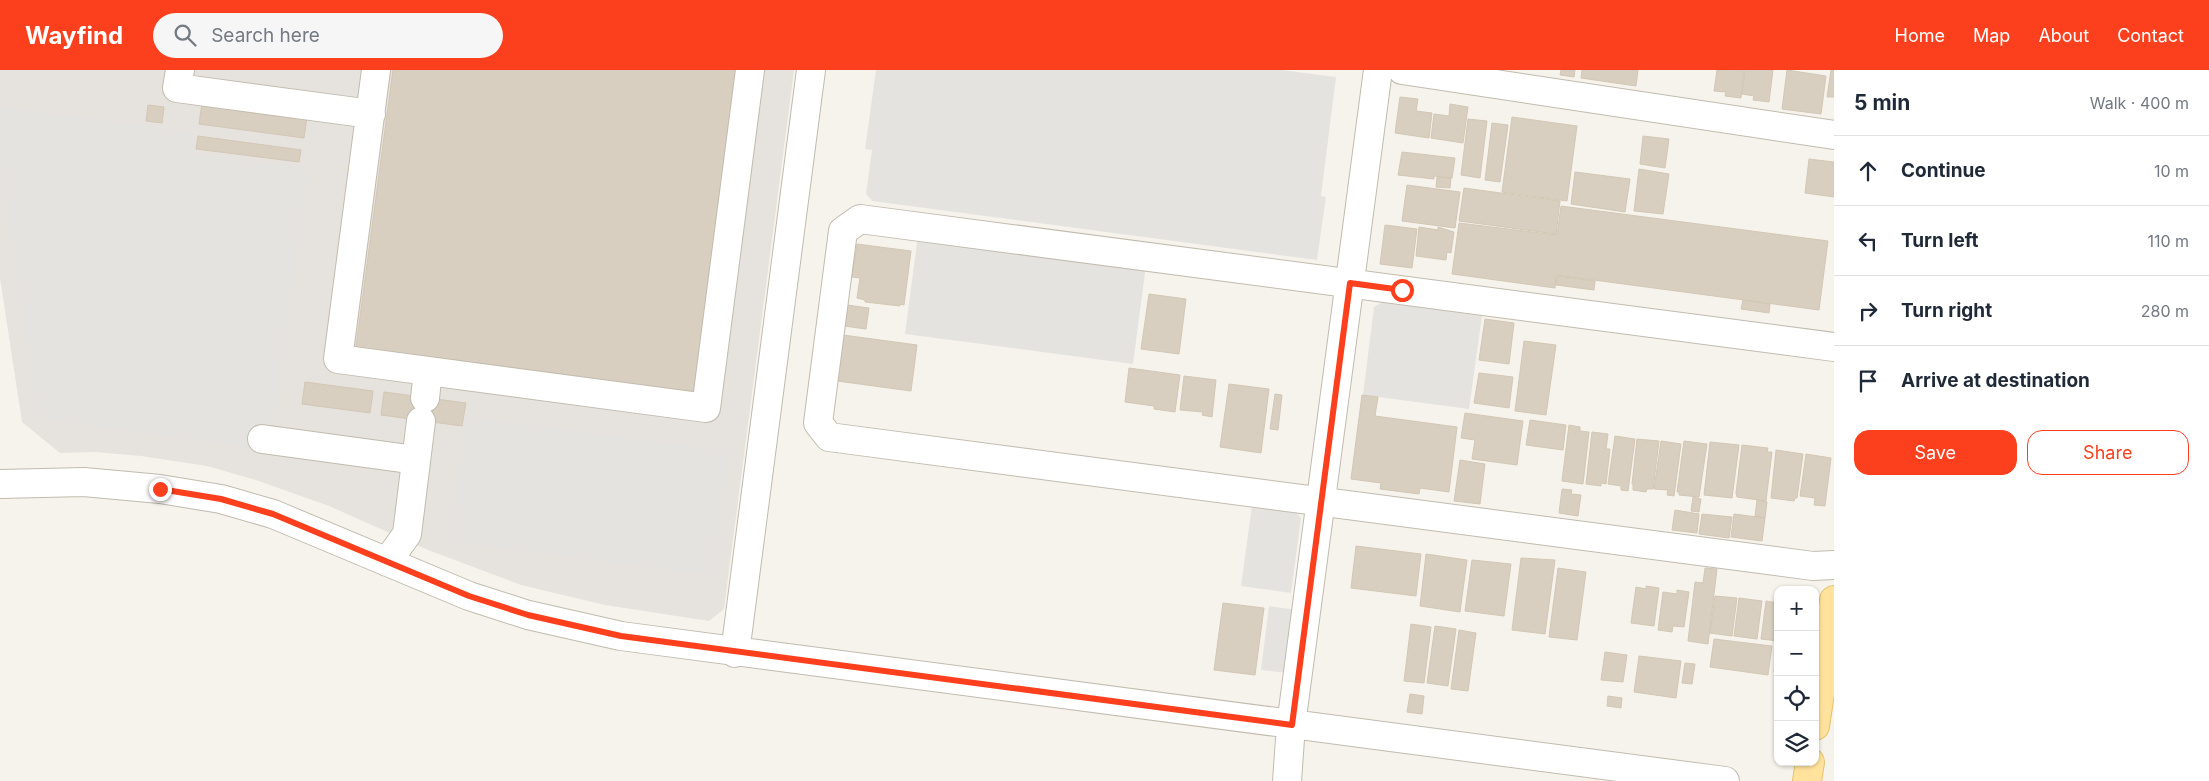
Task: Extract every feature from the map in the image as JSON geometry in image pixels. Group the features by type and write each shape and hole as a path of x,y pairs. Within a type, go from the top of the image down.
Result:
{"main road":[{"path":"1816,721 1834,600"},
{"path":"1807,781 1809,766"}],"street":[{"path":"180,70 177,88 371,114"},
{"path":"376,70 338,359 425,397 706,408 750,70"},
{"path":"735,653 811,70"},
{"path":"1287,781 1292,725 1378,70"},
{"path":"1402,70 1834,134"},
{"path":"1834,346 860,219 843,231 818,423 829,437 1813,566 1834,565"},
{"path":"387,562 407,534 425,397"},
{"path":"262,439 416,460"},
{"path":"1,478 84,482 160,489 221,499 273,514 469,596 528,615 621,636 735,653 1725,781"}],"shaded area":[{"path":"0,70 794,70 724,609 709,621 605,605 521,585 428,550 329,506 256,480 207,466 141,456 95,452 60,453 22,422 0,278"},
{"path":"876,70 1281,70 1336,77 1321,196 1326,197 1317,260 872,201 866,194 872,150 865,149"},
{"path":"0,106 195,132 192,153 309,168 271,450 37,419 0,165"},
{"path":"918,235 1146,265 1133,364 905,334"},
{"path":"1382,302 1482,316 1469,409 1363,395 1374,307"},
{"path":"465,416 730,451 714,576 448,541"},
{"path":"1252,506 1295,511 1301,518 1291,593 1241,586"},
{"path":"1269,606 1297,610 1288,673 1261,670"}],"building":[{"path":"393,70 741,70 699,392 356,347"},
{"path":"1561,70 1575,70 1574,77 1560,75"},
{"path":"1582,70 1638,70 1636,86 1581,78"},
{"path":"1717,70 1744,70 1741,98 1725,96 1726,92 1714,91"},
{"path":"1745,70 1773,70 1769,102 1753,100 1754,96 1742,94"},
{"path":"1787,70 1826,76 1821,114 1782,109"},
{"path":"1831,70 1834,70 1834,97 1827,97"},
{"path":"1400,97 1418,99 1416,111 1432,113 1429,138 1395,133"},
{"path":"202,103 307,117 304,138 199,124"},
{"path":"1450,104 1468,107 1463,143 1431,138 1434,114 1449,116"},
{"path":"148,105 164,107 162,123 146,121"},
{"path":"1512,117 1577,126 1567,201 1502,192"},
{"path":"1468,119 1487,121 1480,178 1461,175"},
{"path":"1492,123 1508,125 1500,182 1485,180"},
{"path":"198,136 301,150 299,162 196,149"},
{"path":"1643,136 1669,139 1665,168 1640,164"},
{"path":"1402,152 1455,158 1452,178 1434,176 1434,179 1398,175"},
{"path":"1809,159 1834,162 1834,197 1805,193"},
{"path":"1639,169 1669,174 1663,214 1634,211"},
{"path":"1575,172 1630,179 1625,212 1571,204"},
{"path":"1437,177 1451,178 1450,188 1436,187"},
{"path":"1407,185 1460,192 1455,228 1402,221"},
{"path":"1464,188 1560,201 1556,234 1459,221"},
{"path":"1561,206 1828,241 1819,310 1556,275 1555,288 1452,274 1459,223 1557,235"},
{"path":"1385,225 1417,229 1412,268 1380,264"},
{"path":"1419,227 1438,230 1438,227 1454,232 1451,253 1447,252 1446,260 1416,256"},
{"path":"857,244 911,251 904,305 865,302 865,300 857,298 860,278 852,277"},
{"path":"1557,276 1595,281 1594,290 1556,285"},
{"path":"1149,294 1186,299 1179,354 1141,349"},
{"path":"1743,300 1770,304 1769,313 1741,309"},
{"path":"847,305 869,308 866,329 844,326"},
{"path":"1485,319 1514,323 1509,364 1479,360"},
{"path":"843,335 917,345 911,391 837,381"},
{"path":"1524,341 1556,345 1546,415 1515,411"},
{"path":"1129,368 1180,375 1175,412 1154,409 1154,406 1125,402"},
{"path":"1479,373 1513,377 1509,408 1474,403"},
{"path":"1184,376 1216,380 1212,417 1202,415 1203,412 1180,410"},
{"path":"305,382 373,391 370,413 302,404"},
{"path":"1229,384 1269,389 1261,453 1220,447"},
{"path":"384,392 466,403 462,426 381,415"},
{"path":"1275,394 1282,395 1278,430 1270,429"},
{"path":"1362,395 1378,397 1375,416 1457,427 1449,492 1420,488 1419,494 1380,489 1381,483 1351,479"},
{"path":"1465,413 1523,421 1517,465 1472,459 1475,440 1461,438"},
{"path":"1530,420 1566,425 1563,450 1526,445"},
{"path":"1569,425 1580,427 1580,431 1589,432 1583,484 1562,481"},
{"path":"1592,432 1608,434 1606,449 1610,449 1606,484 1601,483 1601,486 1586,484"},
{"path":"1615,436 1635,439 1628,491 1621,490 1621,486 1608,484"},
{"path":"1637,439 1659,441 1653,489 1647,489 1646,492 1633,490"},
{"path":"1661,441 1681,444 1674,496 1667,495 1668,490 1654,489"},
{"path":"1684,441 1707,444 1699,497 1679,495 1679,492 1677,492"},
{"path":"1710,442 1739,445 1732,498 1704,495"},
{"path":"1742,445 1768,448 1767,452 1772,452 1766,501 1737,497"},
{"path":"1776,450 1803,454 1797,498 1794,501 1771,498"},
{"path":"1806,454 1831,458 1825,506 1814,505 1815,498 1800,496"},
{"path":"1460,460 1485,464 1480,504 1454,501"},
{"path":"1562,489 1572,490 1571,494 1581,495 1578,516 1559,513"},
{"path":"1693,497 1701,499 1699,512 1691,511"},
{"path":"1757,500 1767,502 1765,518 1755,516"},
{"path":"1675,510 1699,514 1697,533 1672,530"},
{"path":"1702,514 1732,517 1729,538 1699,534"},
{"path":"1734,514 1765,518 1762,541 1731,537"},
{"path":"1356,546 1421,554 1416,596 1351,588"},
{"path":"1426,554 1467,560 1460,612 1420,606"},
{"path":"1521,558 1555,560 1545,634 1512,630"},
{"path":"1472,560 1511,564 1504,616 1465,611"},
{"path":"1558,568 1586,572 1577,640 1549,637"},
{"path":"1705,568 1717,569 1708,644 1688,641 1695,582 1703,583"},
{"path":"1646,586 1659,588 1654,626 1631,623 1636,587 1646,589"},
{"path":"1677,590 1689,592 1684,627 1673,626 1672,632 1658,630 1663,592 1677,594"},
{"path":"1715,596 1737,598 1732,636 1710,633"},
{"path":"1739,598 1762,601 1757,639 1734,636"},
{"path":"1766,601 1774,602 1774,641 1761,639"},
{"path":"1223,603 1264,608 1255,675 1214,670"},
{"path":"1411,624 1431,627 1424,683 1404,681"},
{"path":"1435,626 1456,629 1448,686 1427,683"},
{"path":"1459,630 1476,633 1468,691 1451,689"},
{"path":"1714,639 1772,646 1768,675 1710,667"},
{"path":"1605,652 1627,655 1623,682 1601,680"},
{"path":"1639,656 1681,661 1676,698 1634,692"},
{"path":"1685,663 1695,664 1692,684 1682,683"},
{"path":"1410,694 1424,696 1422,714 1407,712"},
{"path":"1608,696 1622,698 1621,708 1607,706"}],"route":[{"path":"160,489 221,499 273,514 469,596 528,615 621,636 735,653 1292,725 1350,283 1402,290"}]}
